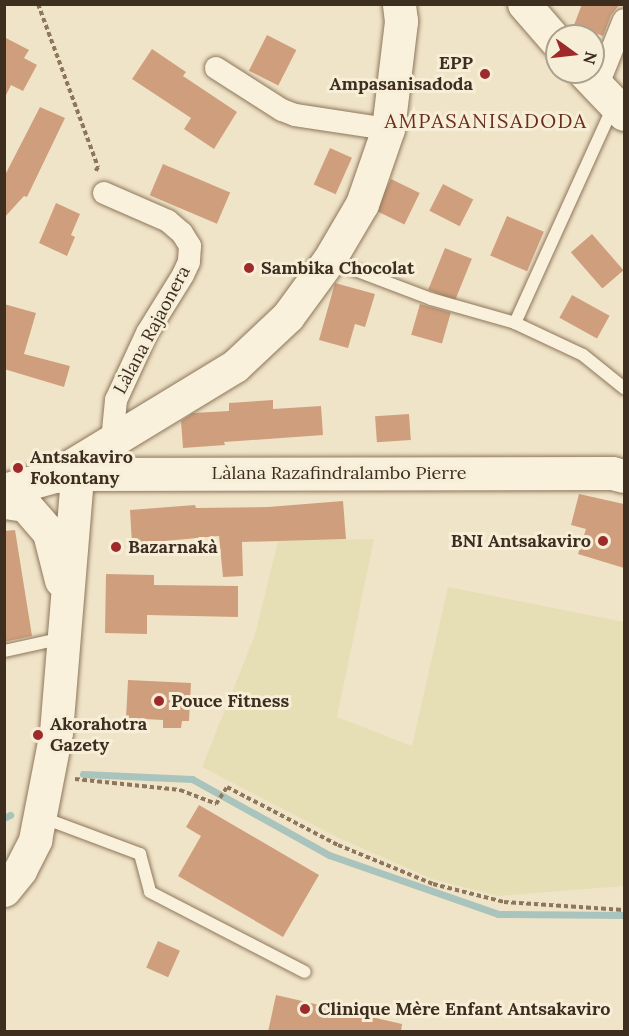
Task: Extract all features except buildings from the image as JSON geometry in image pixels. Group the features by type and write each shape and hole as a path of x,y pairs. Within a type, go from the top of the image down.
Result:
{"main road":[{"path":"4,490 66,475 112,441 235,366 288,316 330,260 362,204 388,129 401,21 399,4"},
{"path":"524,4 545,28"},
{"path":"112,441 112,462 120,474"},
{"name":"Làlana Razafindralambo Pierre","path":"66,475 612,473 624,476"},
{"path":"64,638 61,582 66,475"},
{"path":"4,890 20,870 35,840 56,732 64,638 66,475"},
{"path":"4,502 25,505 49,533 61,582"}],"street":[{"path":"605,94 624,20"},
{"path":"216,68 282,110 294,115 388,129"},
{"name":"Làlana Rajaonera","path":"104,193 168,221 182,233 190,246 189,262 183,275 147,333 116,400 112,441"}],"lane":[{"path":"515,323 605,94"},
{"path":"330,260 431,299 515,323 583,355 624,388"},
{"path":"4,651 64,638"},
{"path":"40,816 141,854 150,892 305,972"}],"path":[{"path":"38,4 98,167 88,185 104,193"},
{"path":"47,776 180,790 216,804 226,787 338,845 433,884 504,902 624,910"}],"shaded area":[{"path":"374,539 337,717 412,746 448,587 624,622 624,886 498,896 432,879 339,838 202,767 255,635 278,541"}],"waterway":[{"path":"83,774 192,779 329,855 498,914 624,915"},
{"path":"4,818 10,815"}],"place":[{"name":"EPP Ampasanisadoda","path":"485,74"},
{"name":"Sambika Chocolat","path":"249,268"},
{"name":"Antsakaviro Fokontany","path":"18,468"},
{"name":"BNI Antsakaviro","path":"603,541"},
{"name":"Bazarnakà","path":"116,547"},
{"name":"Pouce Fitness","path":"159,701"},
{"name":"Akorahotra Gazety","path":"38,735"},
{"name":"Clinique Mère Enfant Antsakaviro","path":"305,1009"}],"district":[{"name":"AMPASANISADODA","path":"486,120"}]}
